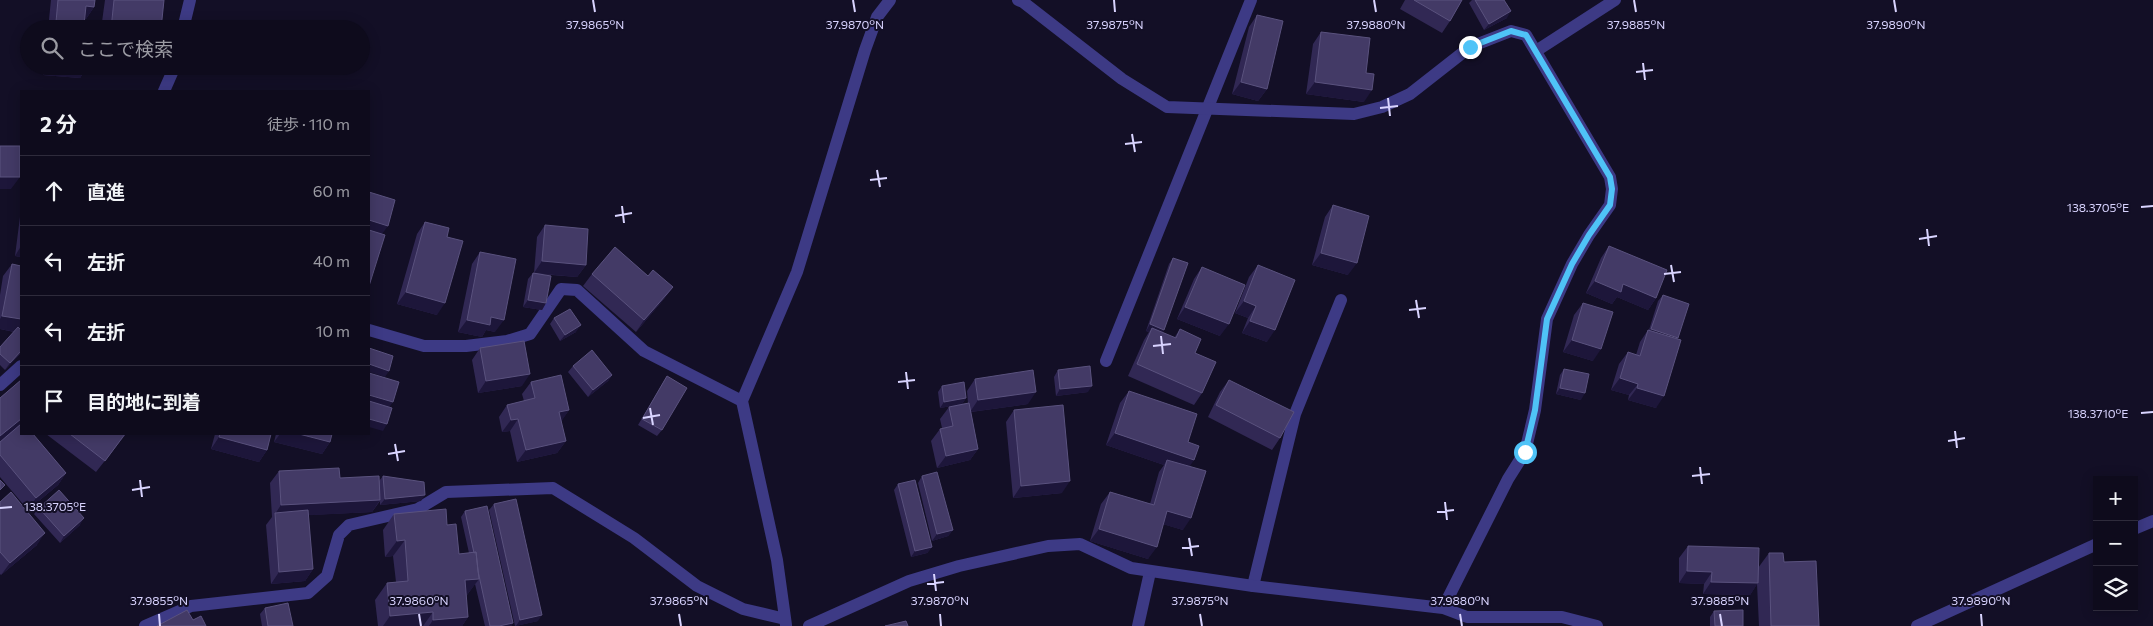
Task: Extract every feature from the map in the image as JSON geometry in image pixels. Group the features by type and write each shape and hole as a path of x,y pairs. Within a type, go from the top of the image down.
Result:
{"street":[{"path":"185,20 190,0"},
{"path":"145,626 191,606 308,593 327,576 339,535 349,525 418,509 446,492 553,488 634,538 697,586 743,609 786,622 777,560 742,401 797,272 877,17 890,0"},
{"path":"1018,0 1122,79 1167,107 1354,114 1382,107 1410,94 1470,47 1511,31 1526,35 1610,177 1612,189 1610,205 1576,256 1547,319 1535,410 1525,452 1508,479 1443,608"},
{"path":"1106,361 1206,108 1251,0"},
{"path":"1536,51 1615,0"},
{"path":"164,90 171,75"},
{"path":"370,330 424,346 466,346 507,342 530,334 561,289 576,290 644,350 742,401"},
{"path":"1253,586 1291,412 1341,300"},
{"path":"0,385 20,367"},
{"path":"2138,527 2153,521"},
{"path":"809,626 835,616 909,581 959,566 1048,546 1080,544 1131,568 1150,572 1443,608 1470,621 1562,618 1597,626"},
{"path":"1918,626 2093,546"},
{"path":"1138,626 1150,572"}],"building":[{"path":"58,0 95,0 94,7 86,6 85,20 56,20"},
{"path":"114,0 164,0 162,20 112,20"},
{"path":"1414,0 1462,0 1450,21"},
{"path":"1475,0 1504,0 1511,11 1489,24"},
{"path":"1257,15 1283,21 1267,89 1241,82"},
{"path":"1321,32 1370,38 1366,73 1374,74 1372,90 1315,82"},
{"path":"0,146 20,146 20,177 0,177"},
{"path":"370,192 395,200 388,226 370,220"},
{"path":"1333,205 1369,216 1357,263 1321,253"},
{"path":"425,222 449,228 447,237 463,241 445,303 406,292"},
{"path":"545,225 588,229 586,265 542,261"},
{"path":"370,230 385,235 370,283"},
{"path":"1609,246 1667,270 1656,298 1623,284 1621,292 1595,281"},
{"path":"615,247 648,276 653,270 673,287 644,320 592,274"},
{"path":"480,252 516,259 504,320 491,317 490,325 467,320"},
{"path":"1173,258 1188,263 1164,330 1150,324"},
{"path":"12,264 20,266 20,319 2,316"},
{"path":"1258,265 1295,280 1275,330 1250,321 1256,306 1244,301"},
{"path":"1202,267 1245,285 1229,324 1185,307"},
{"path":"533,273 551,276 546,303 528,300"},
{"path":"1663,295 1689,304 1678,338 1651,329"},
{"path":"1583,303 1613,312 1601,349 1572,340"},
{"path":"570,309 581,325 565,335 554,318"},
{"path":"18,327 20,329 20,352 10,363 0,354 0,347"},
{"path":"1152,328 1176,338 1180,329 1201,339 1195,353 1216,362 1202,393 1137,364"},
{"path":"1648,330 1681,340 1664,396 1637,388 1638,384 1620,378 1628,352 1640,356"},
{"path":"524,341 530,374 486,381 480,348"},
{"path":"370,348 393,356 389,371 370,364"},
{"path":"592,350 612,375 593,390 573,366"},
{"path":"1090,366 1092,386 1060,389 1058,370"},
{"path":"1564,369 1589,374 1585,393 1560,388"},
{"path":"1033,370 1036,392 978,400 975,379"},
{"path":"370,373 399,382 393,402 370,395"},
{"path":"561,375 569,410 559,412 566,441 526,450 518,419 511,420 507,405 535,398 531,382"},
{"path":"667,376 687,388 662,430 642,419"},
{"path":"1229,380 1294,412 1280,438 1216,405"},
{"path":"20,381 20,420 0,436 0,398"},
{"path":"964,382 966,398 944,402 942,386"},
{"path":"1129,391 1197,414 1188,442 1199,446 1194,460 1115,433"},
{"path":"370,401 392,408 387,424 370,419"},
{"path":"969,403 978,449 946,456 940,429 953,426 949,407"},
{"path":"1063,405 1070,481 1021,486 1014,410"},
{"path":"20,425 20,435 34,435 66,473 36,498 0,455 0,442"},
{"path":"71,435 124,435 105,461"},
{"path":"220,435 271,435 267,450 219,437"},
{"path":"303,435 332,435 330,442"},
{"path":"1167,460 1206,471 1191,518 1167,511 1157,547 1099,529 1110,492 1154,505"},
{"path":"339,468 340,478 379,476 380,500 281,505 279,471"},
{"path":"937,472 953,530 937,534 922,476"},
{"path":"383,476 424,482 425,495 385,499"},
{"path":"0,480 5,485 0,490"},
{"path":"915,480 932,547 915,551 898,484"},
{"path":"59,490 84,518 64,536 39,508"},
{"path":"11,492 45,533 10,563 0,552 0,502"},
{"path":"516,499 542,615 520,620 494,504"},
{"path":"487,506 513,623 499,626 490,626 478,571 476,552 474,553 465,511"},
{"path":"446,509 447,525 456,524 459,554 476,552 479,579 465,580 468,617 433,620 433,612 390,616 387,583 408,581 405,540 397,541 394,514"},
{"path":"308,510 313,569 279,572 275,513"},
{"path":"1688,546 1759,548 1758,583 1711,582 1712,572 1687,571"},
{"path":"1769,553 1783,553 1784,562 1816,561 1819,626 1771,626"},
{"path":"288,603 293,626 268,626 265,608"},
{"path":"187,610 193,620 201,616 206,626 157,626"},
{"path":"1743,610 1743,626 1715,626 1714,611"},
{"path":"906,621 908,626 885,626"}],"route":[{"path":"1470,47 1511,31 1526,35 1597,158 1610,177 1612,189 1610,205 1597,222 1572,264 1547,319 1535,410 1525,452"}]}
